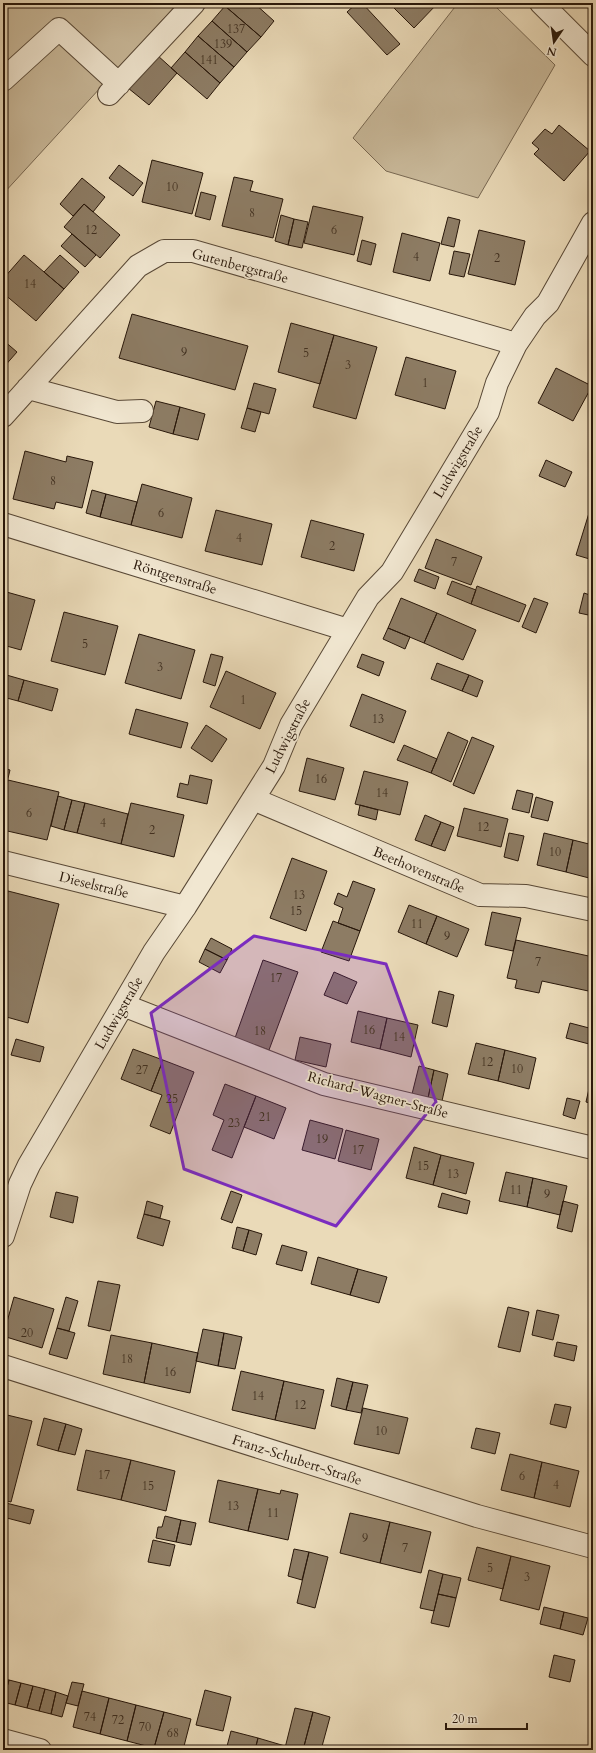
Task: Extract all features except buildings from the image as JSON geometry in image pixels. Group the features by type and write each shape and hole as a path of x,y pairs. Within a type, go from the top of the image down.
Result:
{"street":[{"path":"3,80 59,29 114,89 194,3"},
{"path":"541,3 593,55"},
{"name":"Ludwigstraße","path":"3,1236 12,1181 29,1165 154,952 185,907 274,766 291,725 368,597 392,572 488,412 498,383 516,344 535,316 548,303 593,222"},
{"name":"Gutenbergstraße","path":"3,416 138,266 164,251 193,251 516,344"},
{"path":"28,388 118,412 142,411"},
{"name":"Röntgenstraße","path":"3,524 348,630"},
{"name":"Beethovenstraße","path":"253,799 480,895 526,896 593,910"},
{"name":"Dieselstraße","path":"3,862 185,907"},
{"name":"Richard-Wagner-Straße","path":"123,1005 324,1084 593,1148"},
{"name":"Franz-Schubert-Straße","path":"3,1366 469,1514 593,1547"},
{"path":"3,1740 40,1750"}],"highlighted area":[{"path":"254,936 386,964 436,1102 336,1226 184,1169 151,1013"}],"shaded area":[{"path":"5,3 178,3 3,194 3,5"},
{"path":"458,3 492,3 555,65 478,198 386,171 353,138"}]}
